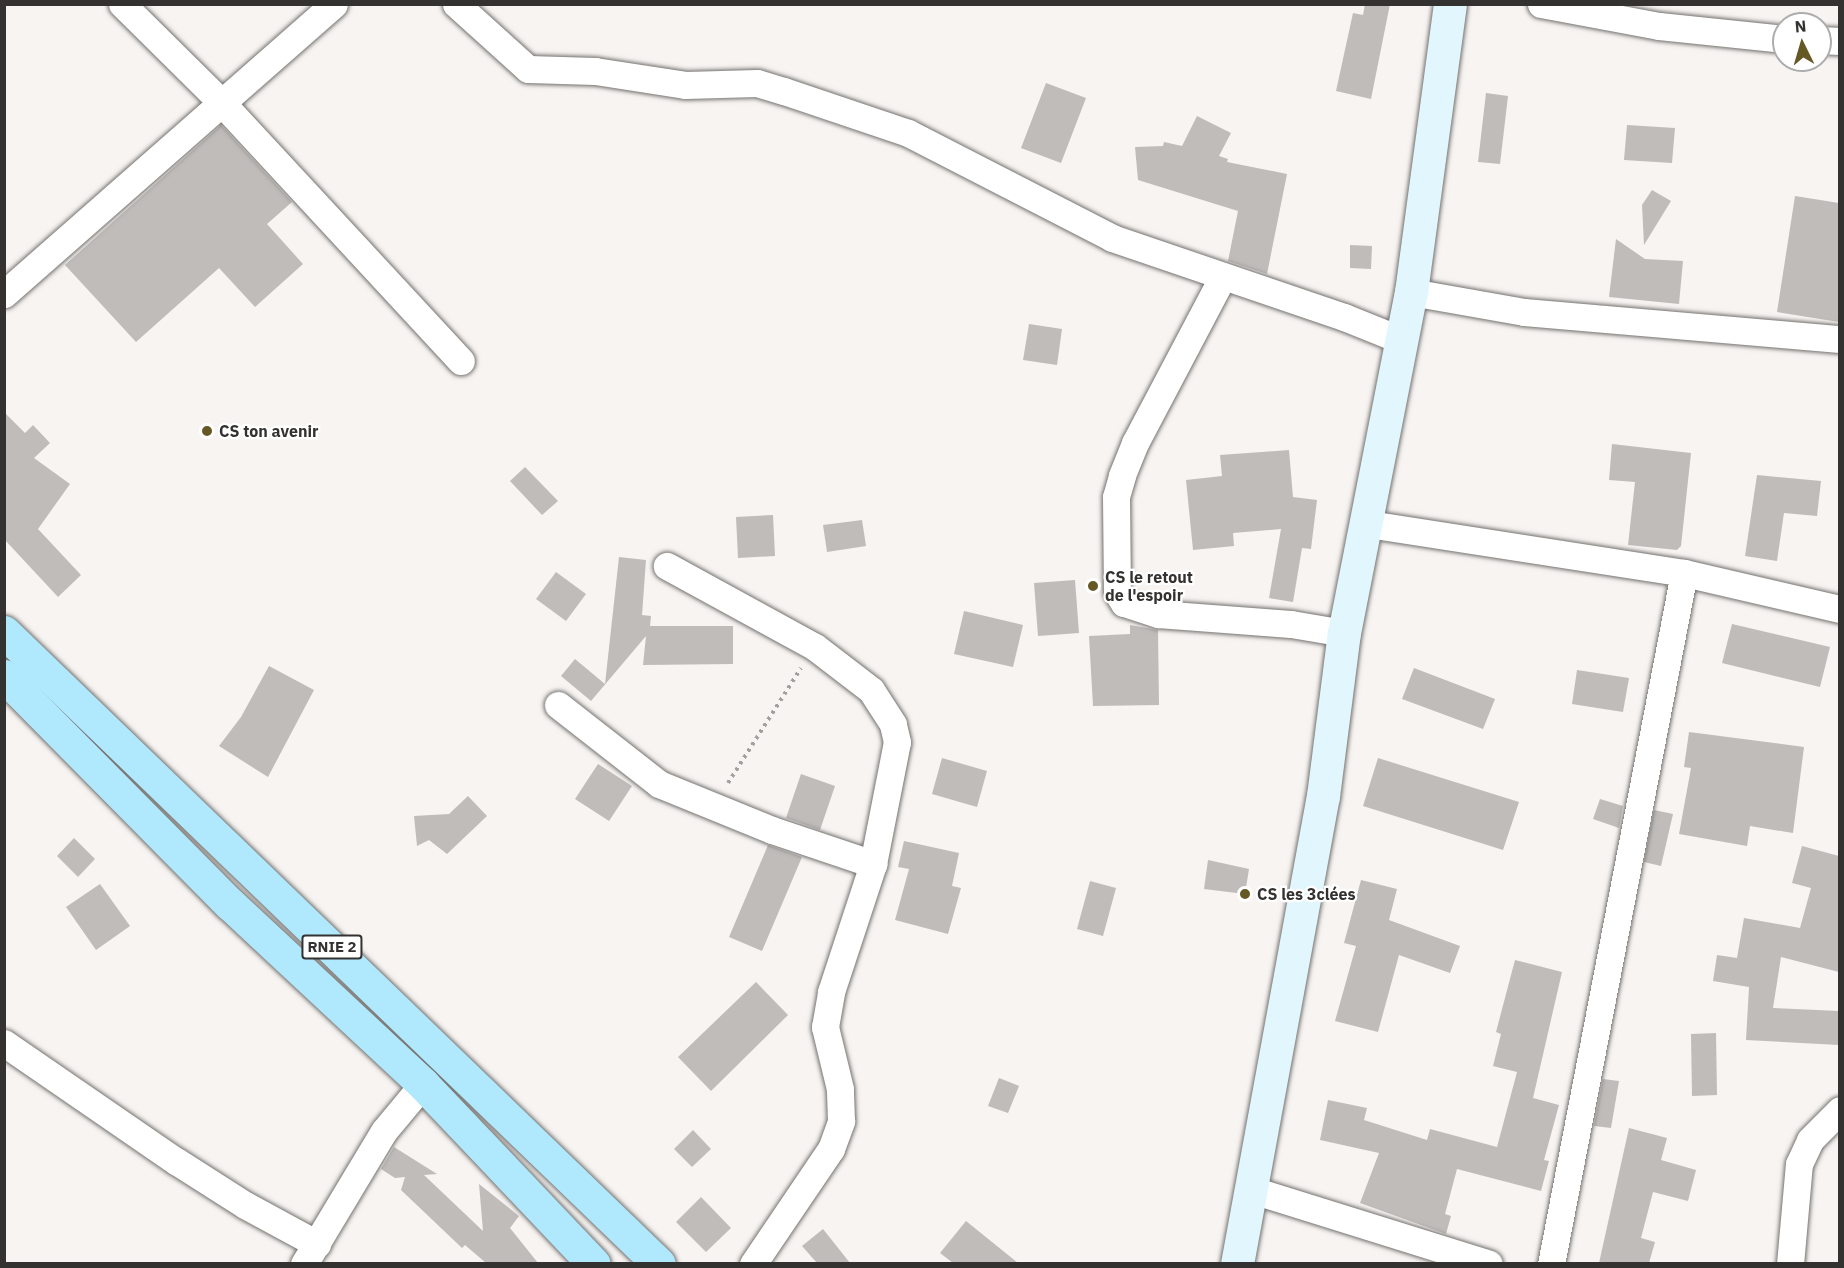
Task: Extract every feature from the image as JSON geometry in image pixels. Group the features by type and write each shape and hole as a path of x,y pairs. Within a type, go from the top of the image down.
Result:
{"highway":[{"name":"RNIE 2","path":"4,632 659,1263"},
{"name":"RNIE 2","path":"4,676 230,904 423,1084 594,1263"}],"main road":[{"path":"1237,1263 1323,796 1344,633 1368,524 1411,292 1450,4"}],"street":[{"path":"122,4 222,102 461,361"},
{"path":"4,294 334,4"},
{"path":"456,4 528,69 595,71 685,85 757,83 784,91 908,134 1082,225 1222,278 1344,317 1401,340"},
{"path":"1541,4 1659,26 1772,38"},
{"path":"1222,278 1135,442 1122,476 1116,497 1117,592 1124,603 1158,614 1292,624 1344,633"},
{"path":"1411,292 1524,312 1839,339"},
{"path":"1368,524 1684,573 1839,609"},
{"path":"667,566 815,646 871,690 893,724 897,742 873,864 831,992 825,1027 840,1089 841,1121 831,1149 753,1263"},
{"path":"1551,1263 1684,573"},
{"path":"558,705 659,784 714,807 873,864"},
{"path":"4,1043 311,1253 384,1131 423,1084"},
{"path":"1790,1263 1799,1164 1810,1140 1839,1110"},
{"path":"1252,1190 1489,1263"}],"path":[{"path":"714,807 815,646"}],"building":[{"path":"1365,4 1390,4 1371,99 1336,91 1353,13 1363,15"},
{"path":"1046,83 1086,98 1061,163 1021,148"},
{"path":"1486,93 1508,96 1500,164 1478,162"},
{"path":"1197,116 1231,133 1219,156 1228,159 1227,162 1287,174 1267,274 1228,261 1238,211 1138,180 1135,147 1163,146 1164,142 1182,146"},
{"path":"221,125 292,202 267,224 303,264 255,307 219,268 136,342 65,265"},
{"path":"1627,125 1675,128 1672,163 1624,160"},
{"path":"1652,190 1671,201 1644,245 1642,205"},
{"path":"1795,196 1839,203 1839,322 1777,312"},
{"path":"1616,239 1645,259 1683,261 1679,304 1609,297"},
{"path":"1350,245 1372,246 1371,269 1350,268"},
{"path":"1029,324 1062,329 1057,365 1023,360"},
{"path":"4,412 25,433 33,425 50,443 34,458 70,484 38,529 81,575 58,597 4,539"},
{"path":"1612,444 1691,453 1681,546 1677,550 1628,545 1635,482 1609,480"},
{"path":"1289,450 1293,497 1317,500 1311,549 1302,548 1293,602 1269,598 1281,529 1233,533 1234,546 1193,550 1186,480 1222,476 1220,455"},
{"path":"525,467 558,501 542,515 510,481"},
{"path":"1757,475 1821,481 1817,516 1784,513 1777,561 1745,556"},
{"path":"773,515 775,556 738,558 736,517"},
{"path":"862,520 866,546 827,552 823,525"},
{"path":"619,557 646,560 642,615 651,616 650,626 733,626 733,664 643,665 646,636 591,701 561,676 575,659 605,684"},
{"path":"556,572 586,594 566,621 536,599"},
{"path":"1075,580 1079,633 1038,636 1034,583"},
{"path":"964,611 1023,625 1013,667 954,654"},
{"path":"1732,624 1830,647 1820,687 1722,663"},
{"path":"1130,625 1158,630 1159,705 1093,706 1089,636 1130,634"},
{"path":"269,666 314,690 268,777 219,746 241,717"},
{"path":"1414,668 1495,699 1483,729 1402,699"},
{"path":"1577,670 1629,678 1623,712 1572,704"},
{"path":"1689,732 1804,747 1793,833 1750,826 1747,846 1679,834 1691,768 1684,767"},
{"path":"942,758 987,771 977,807 932,794"},
{"path":"1378,758 1519,802 1503,850 1363,806"},
{"path":"598,764 632,786 609,821 575,799"},
{"path":"801,774 835,786 820,830 786,818"},
{"path":"468,796 487,816 447,854 429,840 417,846 414,816 449,814"},
{"path":"1600,799 1623,806 1619,828 1593,819"},
{"path":"1654,810 1673,814 1661,866 1644,862"},
{"path":"74,838 95,859 78,877 57,856"},
{"path":"904,841 959,853 952,886 961,888 948,934 895,920 909,869 898,867"},
{"path":"768,845 802,857 762,951 729,937"},
{"path":"1802,846 1839,856 1839,972 1781,957 1773,1008 1839,1011 1839,1045 1746,1040 1749,987 1713,981 1717,955 1737,958 1744,918 1800,928 1811,888 1792,883"},
{"path":"1208,860 1249,869 1245,894 1204,889"},
{"path":"1361,880 1397,889 1389,920 1460,946 1450,973 1399,955 1378,1032 1335,1021 1356,946 1344,943"},
{"path":"1090,881 1116,888 1103,936 1077,929"},
{"path":"100,884 130,926 96,950 66,907"},
{"path":"1515,960 1562,972 1533,1098 1559,1105 1544,1160 1549,1161 1541,1191 1457,1169 1445,1214 1451,1216 1446,1234 1360,1203 1379,1153 1320,1140 1328,1100 1367,1108 1364,1120 1427,1140 1430,1129 1497,1147 1517,1072 1493,1066 1501,1034 1496,1032"},
{"path":"756,982 788,1015 711,1091 678,1057"},
{"path":"1716,1033 1717,1095 1692,1096 1691,1034"},
{"path":"999,1078 1019,1086 1008,1113 988,1106"},
{"path":"1603,1079 1619,1081 1611,1128 1594,1126"},
{"path":"1629,1128 1667,1138 1661,1160 1696,1170 1688,1201 1653,1192 1641,1238 1655,1242 1649,1263 1599,1263"},
{"path":"693,1130 711,1149 692,1167 674,1149"},
{"path":"394,1147 437,1174 424,1175 483,1231 479,1184 519,1216 510,1228 538,1263 486,1263 465,1245 462,1248 401,1190 405,1177 395,1178 381,1169"},
{"path":"701,1197 731,1228 706,1252 676,1222"},
{"path":"966,1221 1018,1263 953,1263 940,1253"},
{"path":"823,1229 850,1263 817,1263 802,1246"}],"place":[{"name":"CS ton avenir","path":"207,431"},
{"name":"CS le retout de l'espoir","path":"1093,586"},
{"name":"CS les 3clées","path":"1245,894"}]}
